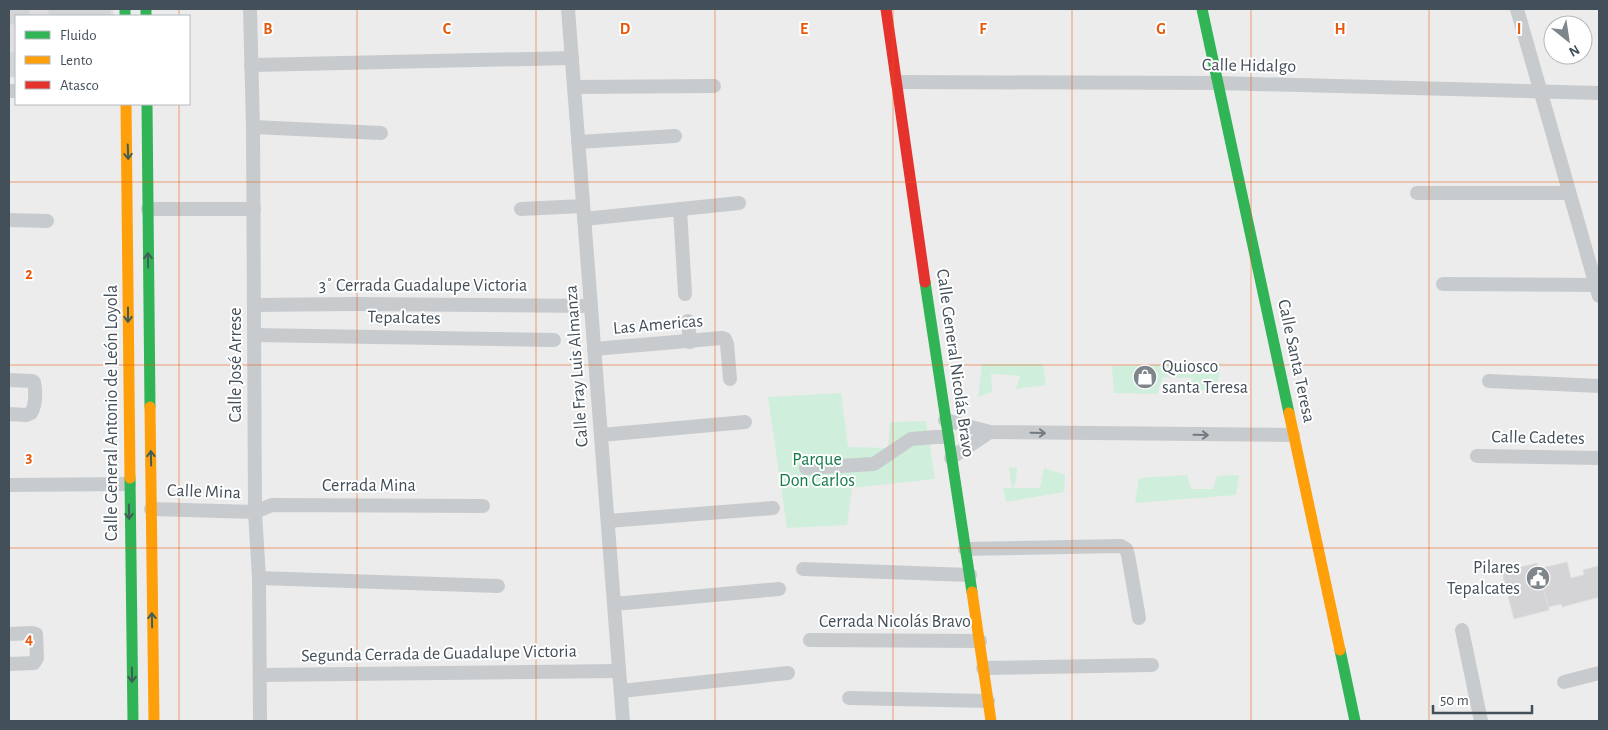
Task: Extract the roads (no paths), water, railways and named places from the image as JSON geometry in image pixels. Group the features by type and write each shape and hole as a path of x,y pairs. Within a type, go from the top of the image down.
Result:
{"street":[{"name":"Calle José Arrese","path":"250,9 254,209 255,512 259,578 260,721"},
{"name":"Calle Fray Luis Almanza","path":"568,9 623,721"},
{"name":"Calle General Nicolás Bravo","path":"886,9 945,420 991,721"},
{"name":"Calle Santa Teresa","path":"1202,9 1355,721"},
{"path":"1443,284 1598,290 1516,9"},
{"path":"251,65 572,58"},
{"name":"Calle Hidalgo","path":"897,82 1218,83 1599,93"},
{"path":"574,87 714,86"},
{"name":"Calle General Antonio de León Loyola","path":"126,105 133,721"},
{"name":"Calle General Antonio de León Loyola","path":"147,105 154,721"},
{"path":"253,127 381,133"},
{"path":"578,142 675,136"},
{"path":"1417,193 1569,193"},
{"path":"521,209 584,212 680,209 738,203"},
{"path":"148,209 254,209"},
{"path":"680,209 685,294"},
{"path":"9,220 48,221"},
{"name":"3˚ Cerrada Guadalupe Victoria","path":"254,305 591,306"},
{"path":"688,321 690,342"},
{"name":"Tepalcates","path":"254,335 554,340"},
{"name":"Las Americas","path":"594,349 725,339 730,379"},
{"path":"9,380 32,381 35,388 34,408 31,413 26,415 9,414"},
{"path":"1489,381 1599,386"},
{"path":"945,420 990,432 1293,435"},
{"path":"601,435 745,422"},
{"path":"951,458 990,432"},
{"path":"806,468 874,464 911,439 948,438"},
{"name":"Calle Cadetes","path":"1477,456 1599,458"},
{"path":"9,485 129,484"},
{"name":"Cerrada Mina","path":"255,512 272,505 483,506"},
{"path":"608,521 773,508"},
{"name":"Calle Mina","path":"151,509 255,512"},
{"path":"965,550 1121,546 1126,549 1128,554 1138,618"},
{"path":"803,569 970,575"},
{"path":"259,578 498,586"},
{"path":"614,604 780,589"},
{"path":"1462,630 1481,721"},
{"path":"9,634 36,634 37,658 32,663 9,664"},
{"name":"Cerrada Nicolás Bravo","path":"810,640 980,641"},
{"path":"983,668 1152,665"},
{"name":"Segunda Cerrada de Guadalupe Victoria","path":"260,675 619,671"},
{"path":"621,691 788,673"},
{"path":"1564,682 1599,673"},
{"path":"850,698 988,701"}],"place":[{"name":"Quiosco santa Teresa","path":"1145,377"},
{"name":"Pilares Tepalcates","path":"1538,578"}],"park label":[{"name":"Parque Don Carlos","path":"817,470"}]}
